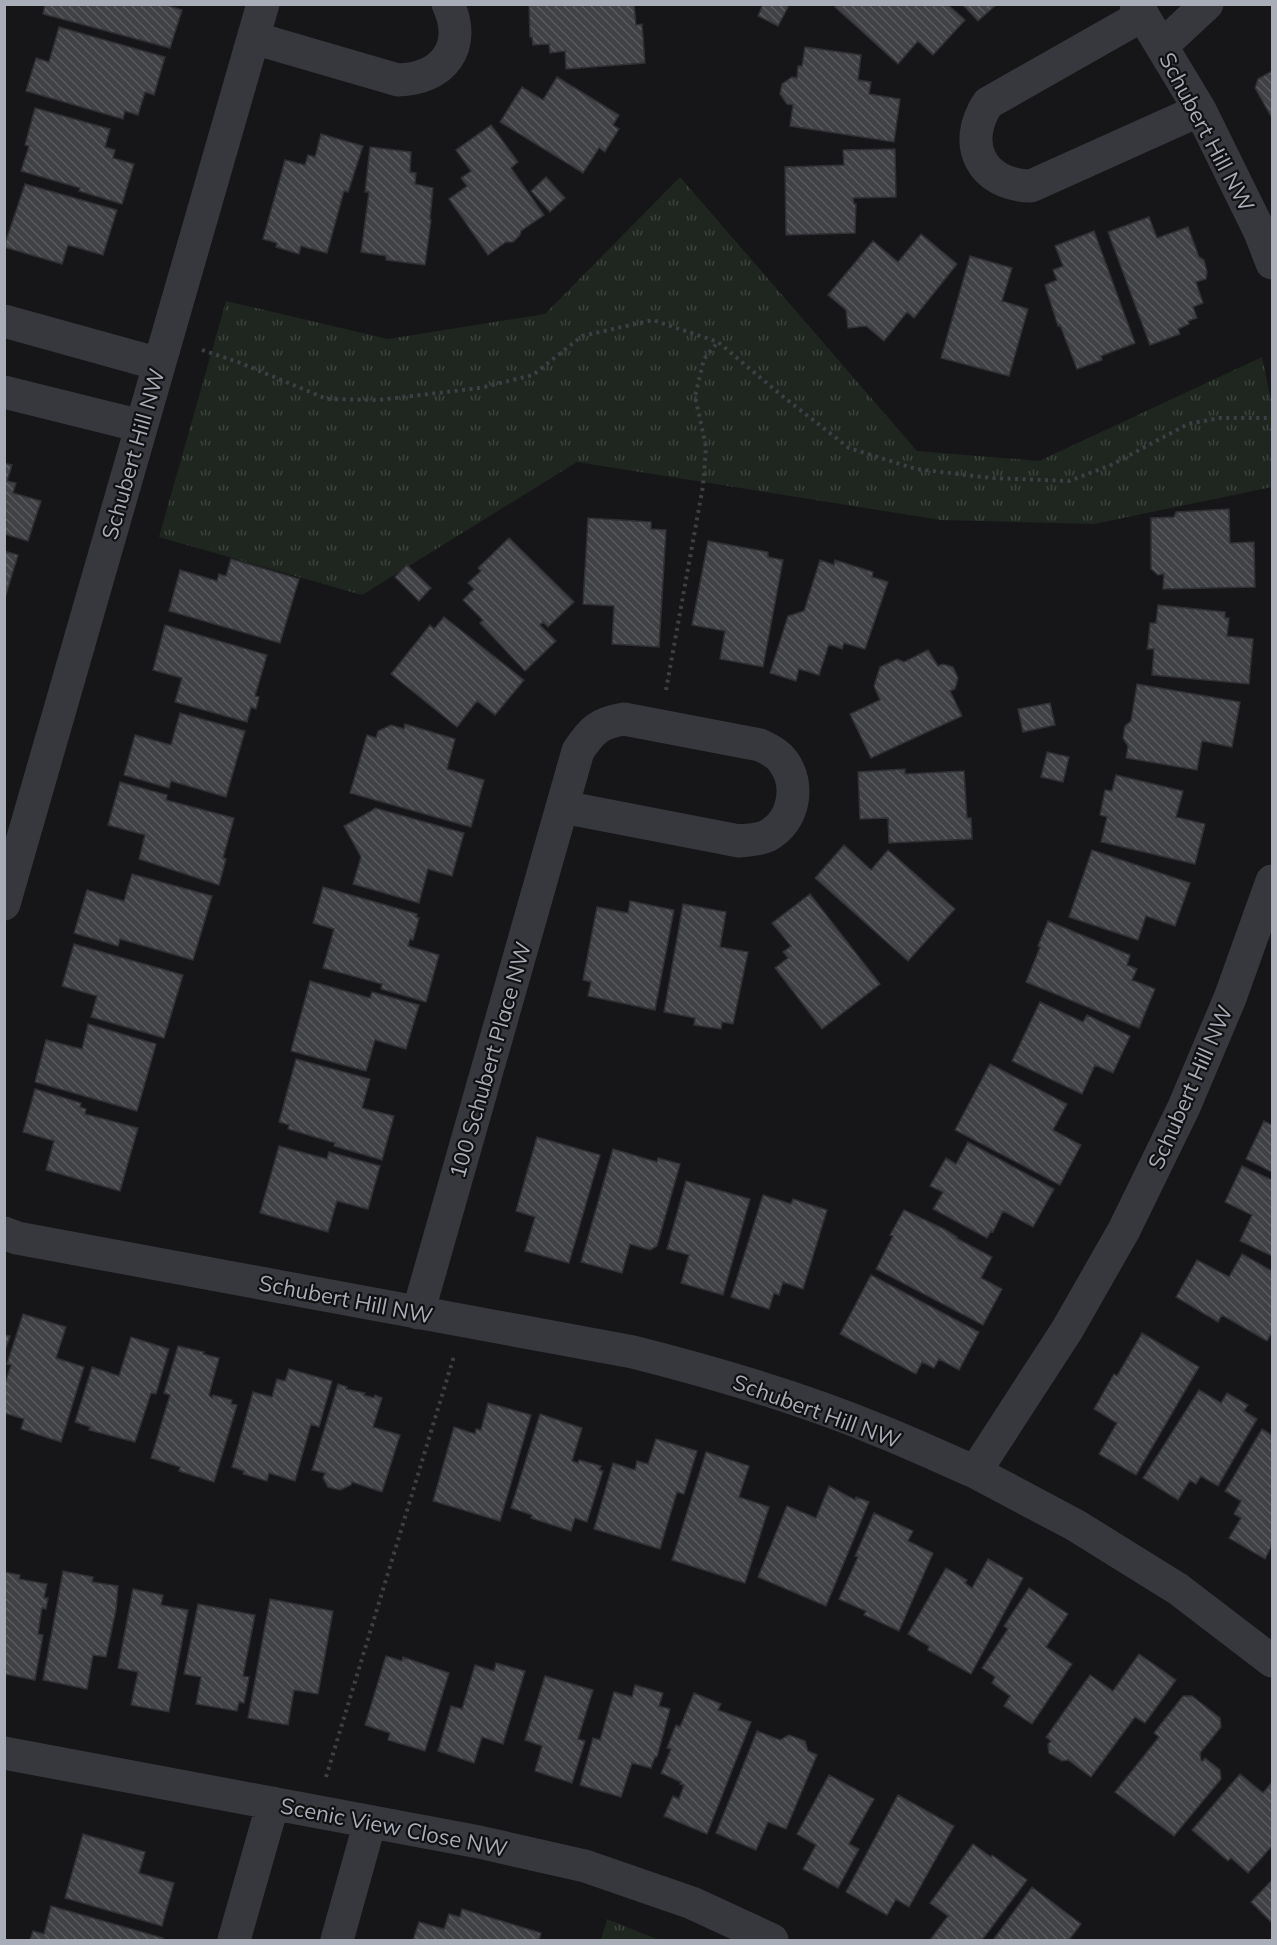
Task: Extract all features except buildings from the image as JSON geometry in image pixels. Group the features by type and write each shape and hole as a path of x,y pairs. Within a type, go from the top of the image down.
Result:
{"street":[{"name":"Schubert Hill NW","path":"4,904 263,4"},
{"path":"254,38 398,80 415,80 431,74 444,63 452,48 455,32 453,15 448,4"},
{"path":"1162,46 1207,4"},
{"name":"Schubert Hill NW","path":"1139,10 1200,110 1260,232 1272,263"},
{"path":"1139,10 988,103 979,117 975,132 976,147 982,162 990,173 1002,181 1016,186 1031,186 1200,110"},
{"path":"4,321 163,351"},
{"path":"4,392 141,426"},
{"name":"100 Schubert Place NW","path":"418,1313 578,751 591,731 609,721 624,719 760,745 772,751 783,761 794,786 793,801 788,814 768,835 754,840 739,841 563,807"},
{"name":"Schubert Hill NW","path":"4,1233 17,1238 633,1352 763,1389 877,1429 975,1472 1067,1330 1124,1230 1184,1107 1230,998 1272,881"},
{"path":"975,1472 1075,1525 1178,1589 1272,1661"},
{"name":"Scenic View Close NW","path":"4,1753 479,1842 585,1866 692,1903 772,1941"},
{"path":"234,1941 273,1803"},
{"path":"337,1941 370,1822"}],"path":[{"path":"163,351 238,362 327,399 378,400 480,388 533,375 582,336 653,320 718,342 849,448 916,469 992,478 1069,481 1111,465 1188,424 1220,418 1272,418"},
{"path":"658,725 666,696 703,486 706,447 695,396 704,359 718,342"},
{"path":"316,1811 456,1349 462,1320"}],"green space":[{"path":"680,177 917,451 1039,461 1262,357 1272,405 1272,487 1094,524 941,520 577,462 362,595 159,537 226,301 388,339 545,314"},
{"path":"607,1919 659,1940 601,1940"}]}
